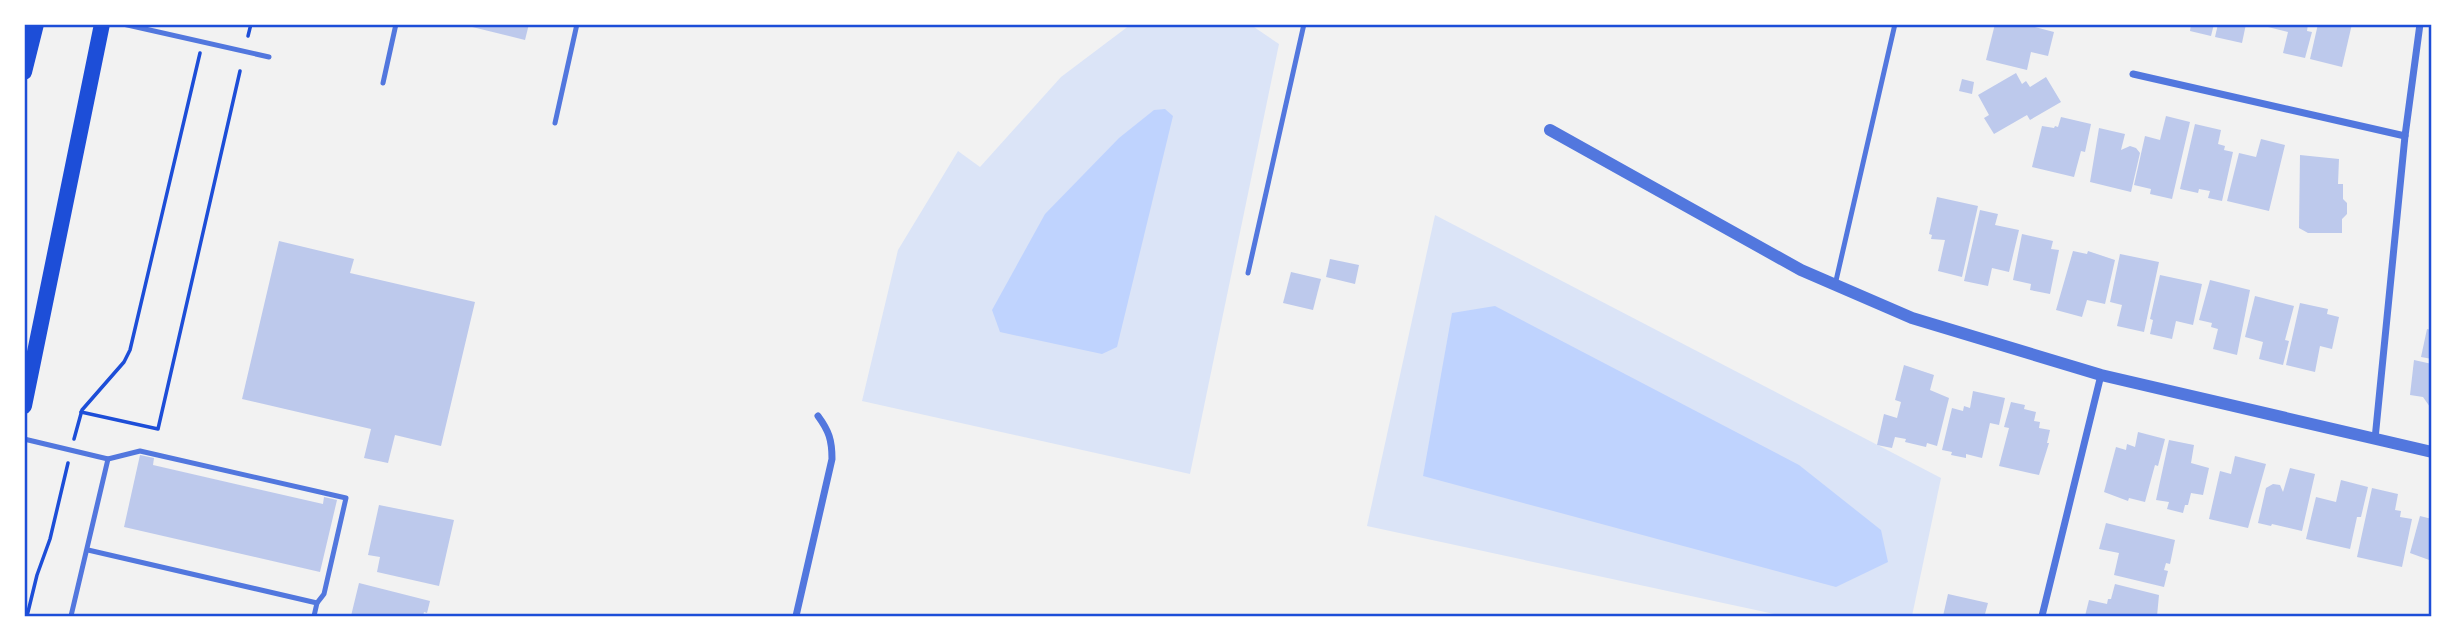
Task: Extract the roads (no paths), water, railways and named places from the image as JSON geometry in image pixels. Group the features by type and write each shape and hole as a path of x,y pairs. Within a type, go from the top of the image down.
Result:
{"main road":[{"path":"24,72 36,24"},
{"path":"24,406 102,24"}],"street":[{"path":"2375,439 2405,136 2420,24"},
{"path":"2133,74 2405,136"},
{"path":"1550,131 1801,270 1912,318 2101,375 2431,452"},
{"path":"2042,617 2101,375"},
{"path":"796,617 832,458 830,432 818,416"}],"lane":[{"path":"123,24 269,57"},
{"path":"383,83 396,24"},
{"path":"555,123 577,24"},
{"path":"1248,273 1304,24"},
{"path":"1835,285 1895,24"},
{"path":"24,439 108,459 141,451 346,498 324,594 317,603 314,617"},
{"path":"71,617 108,459"},
{"path":"88,550 317,603"}],"water":[{"path":"1165,109 1173,116 1117,347 1102,354 1000,332 992,310 1045,214 1119,138 1154,110"},
{"path":"1495,306 1799,465 1881,530 1888,562 1836,587 1423,476 1452,313"}]}
